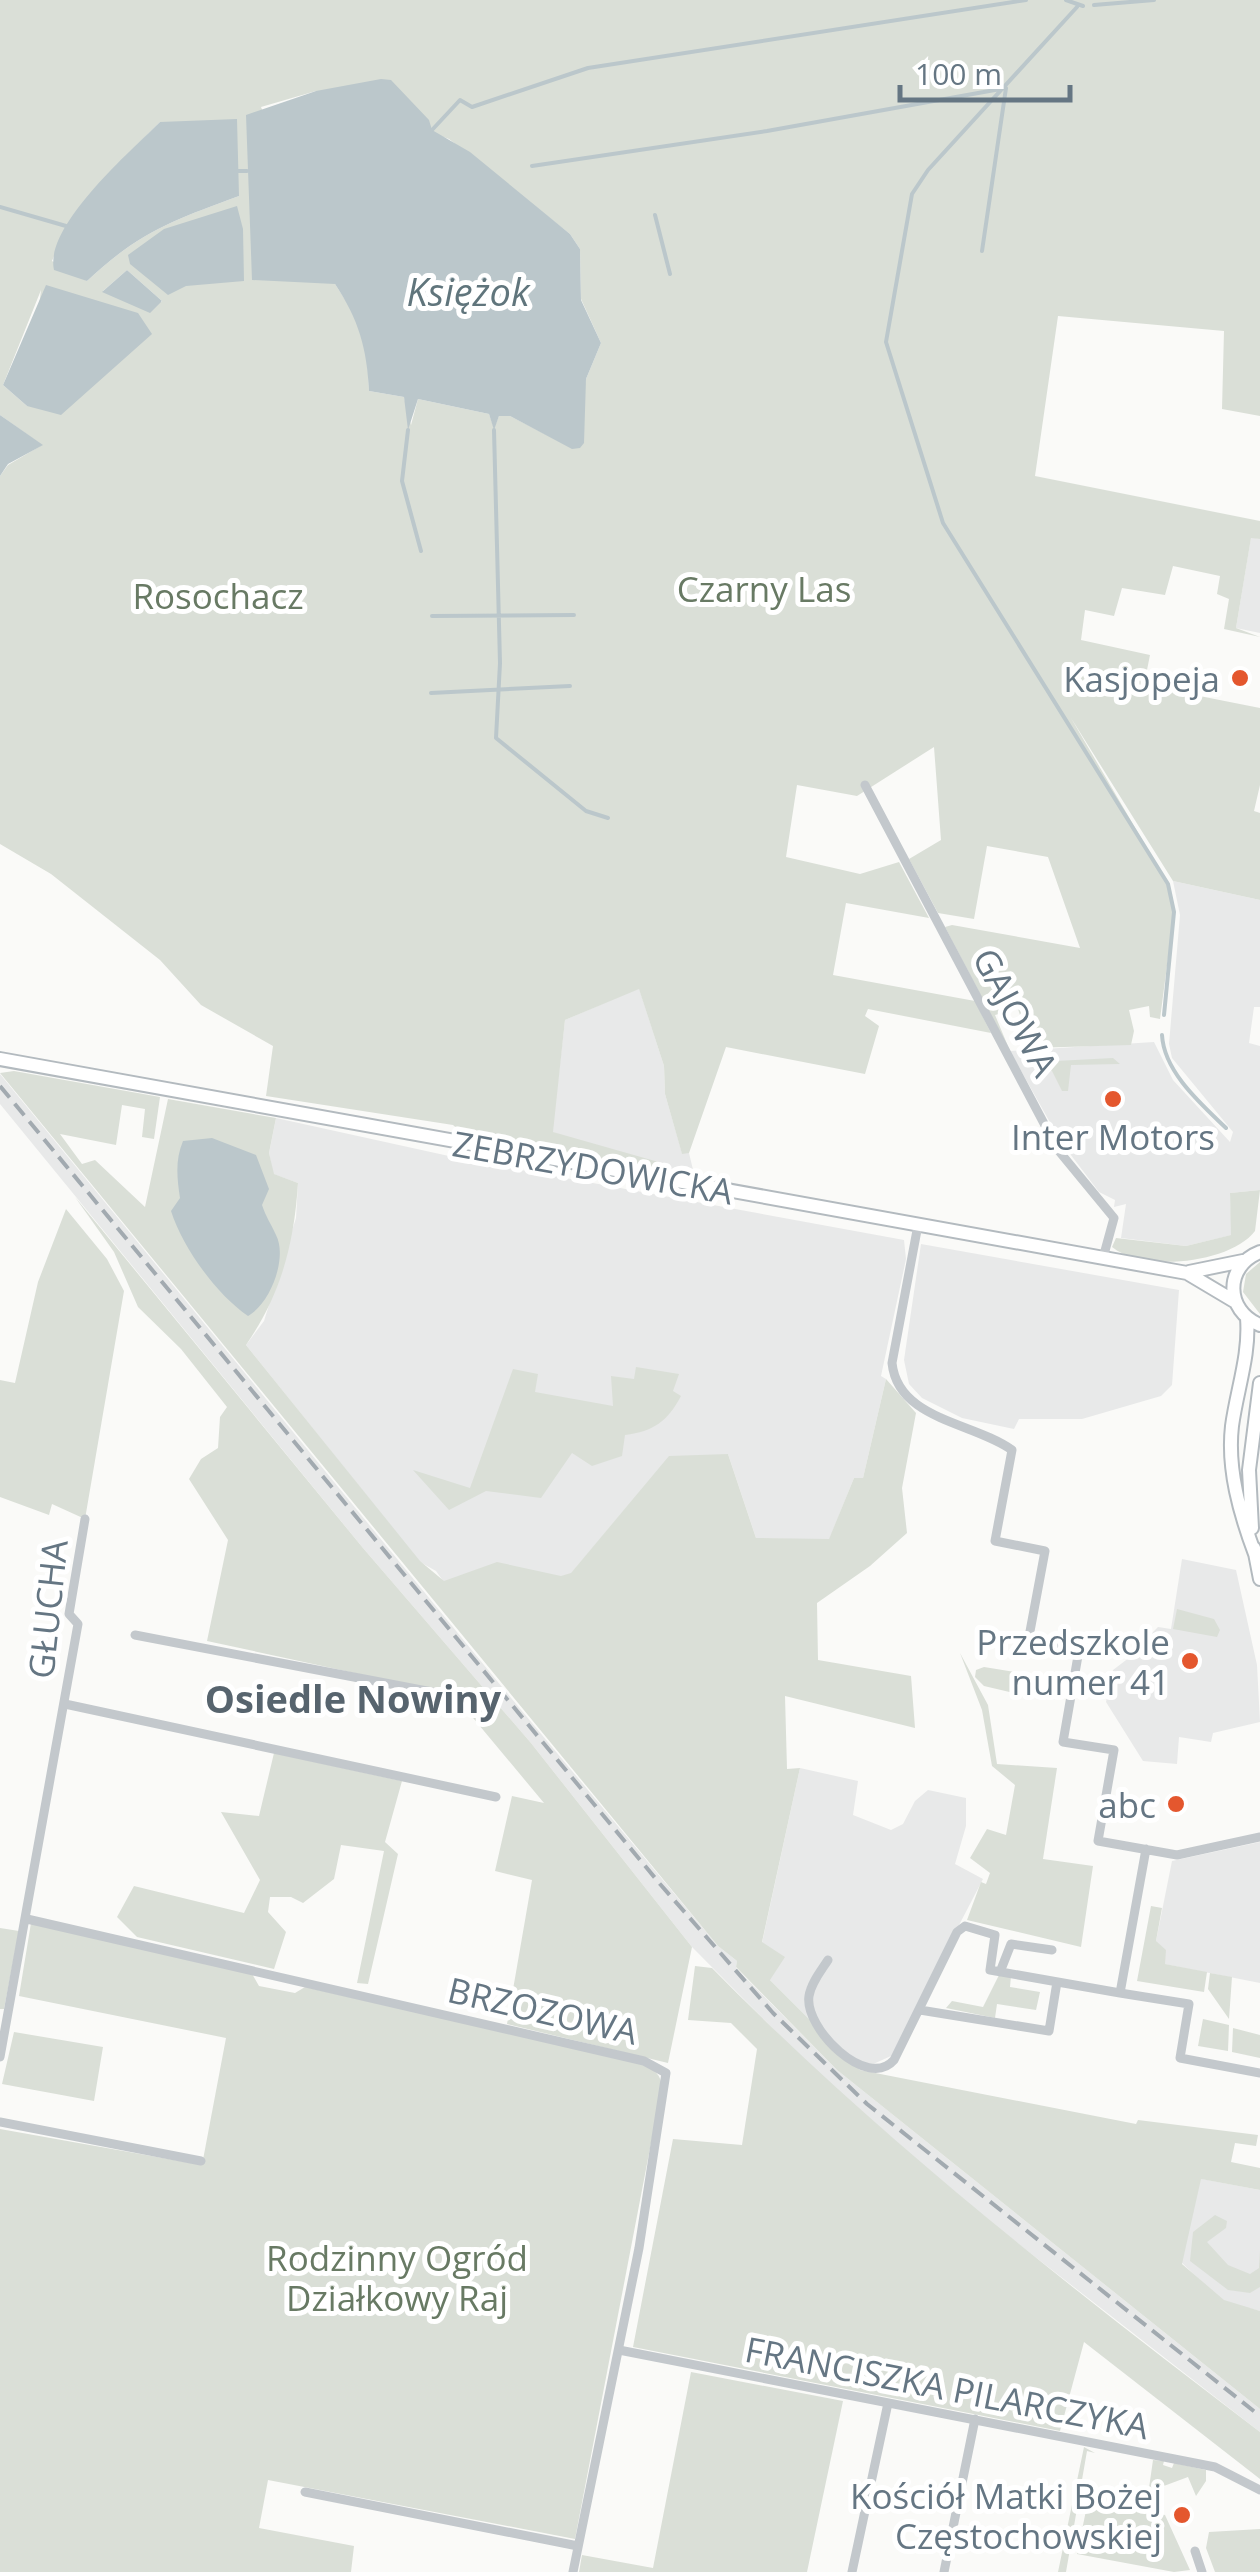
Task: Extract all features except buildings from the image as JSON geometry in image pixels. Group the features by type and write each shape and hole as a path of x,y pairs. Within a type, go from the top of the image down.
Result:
{"street":[{"name":"GAJOWA","path":"865,785 1058,1150 1114,1218 1103,1258"},
{"name":"ZEBRZYDOWICKA","path":"0,1060 1186,1272 1234,1300"},
{"path":"918,1225 892,1363 894,1380 925,1412 1012,1450 995,1541 1045,1551 1028,1642 1079,1650 1062,1742 1114,1750 1098,1841 1177,1854 1260,1837"},
{"name":"ZEBRZYDOWICKA","path":"1186,1272 1244,1260 1260,1252"},
{"path":"1244,1260 1234,1276 1234,1300 1254,1322 1231,1452 1243,1523 1260,1580"},
{"path":"1254,1554 1249,1470 1260,1383"},
{"name":"GŁUCHA","path":"0,2057 78,1624 69,1614 85,1519"},
{"path":"136,1635 432,1692"},
{"name":"GŁUCHA","path":"65,1704 496,1797"},
{"path":"1120,1993 1146,1849"},
{"name":"BRZOZOWA","path":"27,1919 644,2061 663,2069 667,2088 573,2572"},
{"path":"828,1960 810,1992 812,2015 824,2033 860,2065 872,2070 890,2065 956,1934 965,1926 993,1932 990,1970 1189,2004 1180,2058 1260,2073"},
{"path":"1000,1972 1011,1944 1052,1950"},
{"path":"920,2010 1049,2032 1057,1982"},
{"path":"0,2122 201,2160"},
{"name":"FRANCISZKA PILARCZYKA","path":"619,2350 1194,2463 1235,2474 1260,2490"},
{"path":"852,2572 888,2403"},
{"path":"944,2572 975,2420"},
{"path":"306,2492 578,2546"},
{"path":"1195,2552 1202,2572"}],"shaded area":[{"path":"1251,537 1260,539 1260,633 1236,628"},
{"path":"1173,881 1260,900 1260,1007 1254,1007 1249,1043 1260,1046 1260,1190 1230,1193 1232,1235 1186,1246 1121,1238 1126,1204 1114,1207 1115,1200 1099,1192 1061,1142 1010,1051 1154,1042 1173,1080 1230,1142 1233,1132 1172,1058 1169,1044 1180,915"},
{"path":"639,988 664,1066 665,1094 682,1153 689,1153 695,1178 662,1172 552,1132 565,1020"},
{"path":"0,1074 502,1687 718,1946 737,1961 736,1968 837,2070 1260,2409 1260,2432 957,2196 825,2081 692,1947 531,1743 363,1548 0,1104"},
{"path":"276,1118 467,1160 904,1240 906,1259 881,1376 886,1379 863,1478 854,1478 829,1540 756,1538 728,1454 654,1475 499,1659 436,1571 420,1562 246,1345 264,1321 296,1218 298,1183 273,1174 269,1153"},
{"path":"921,1244 1179,1290 1172,1385 1161,1396 1082,1419 1019,1419 1014,1429 962,1418 922,1398 909,1384 904,1360"},
{"name":"Przedszkole numer 41","path":"1182,1559 1236,1570 1257,1665 1260,1722 1213,1733 1211,1742 1179,1737 1177,1764 1143,1761 1106,1702 1113,1670 1134,1654 1147,1656 1151,1634 1158,1627 1171,1629"},
{"path":"800,1768 858,1781 853,1815 891,1830 903,1824 915,1801 928,1790 966,1798 966,1826 955,1864 983,1879 891,2056 860,2070 770,1980 762,1943"},
{"path":"1260,1842 1260,1983 1164,1964 1156,1941 1172,1861"},
{"path":"1197,2178 1260,2190 1260,2311 1223,2302 1181,2262"}],"green space":[{"path":"0,0 1260,0 1260,416 1222,409 1224,331 1058,316 1035,476 1260,521 1260,539 1251,538 1236,628 1260,637 1224,629 1229,599 1217,594 1220,576 1173,566 1165,595 1122,588 1114,616 1085,610 1081,640 1150,655 1144,685 1260,708 1260,785 1254,811 1260,813 1260,900 1173,881 1071,718 1168,884 1174,912 1160,1019 1150,1017 1149,1006 1129,1010 1134,1031 1131,1045 1031,1048 1033,1025 1022,1021 1018,1009 995,1015 1010,1051 945,927 952,925 1080,948 1048,857 987,846 974,919 938,913 909,859 941,840 934,747 857,796 797,785 786,857 860,874 899,862 929,918 846,903 833,975 975,1001 991,1033 868,1009 865,1016 879,1026 865,1074 726,1047 689,1153 682,1154 665,1094 664,1066 639,989 565,1020 553,1132 662,1163 662,1172 468,1138 453,1125 266,1096 273,1046 201,1005 160,960 51,874 0,844 0,476 8,465 42,445 0,415","holes":["316,91 449,139 570,234 580,249 581,299 601,343 586,379 572,448 510,416 499,416 494,428 489,414 418,399 411,425 404,397 369,391 367,355 357,318 335,284 261,107","160,122 239,196 158,229 124,250 87,281 52,261 85,203","127,270 162,302 103,291","41,290 27,406 3,385"]},
{"path":"1113,1058 1120,1064 1071,1065 1068,1091 1062,1091 1052,1071 1037,1062"},
{"path":"14,1071 160,1097 154,1139 142,1137 145,1109 122,1105 116,1145 60,1134 82,1164 95,1160 145,1207 168,1099 276,1118 269,1153 274,1174 298,1183 296,1206 277,1288 246,1345 420,1561 444,1581 497,1562 561,1576 571,1573 669,1456 728,1454 756,1538 829,1539 854,1478 863,1478 886,1379 916,1413 902,1488 907,1533 870,1566 817,1603 818,1660 911,1676 915,1728 785,1696 787,1769 800,1768 762,1942 785,1957 770,1980 860,2070 1136,2124 1138,2120 1258,2135 1256,2146 1235,2143 1231,2162 1260,2168 1260,2190 1201,2179 1182,2264 1224,2300 1260,2311 1260,2409 837,2070 736,1967 737,1961 718,1946 0,1073"},
{"path":"1260,1190 1255,1231 1227,1251 1165,1262 1126,1255 1112,1247 1116,1238 1186,1246 1231,1235 1230,1193"},
{"path":"75,1197 363,1548 531,1743 692,1947 668,2063 507,2024 532,1880 495,1871 512,1796 544,1803 459,1701 438,1691 207,1641 228,1540 189,1479 201,1459 218,1448 220,1417 227,1407 181,1349 138,1307 114,1252"},
{"path":"66,1209 107,1259 124,1291 85,1519 52,1504 49,1515 0,1497 0,1380 15,1383 38,1282"},
{"path":"1260,1262 1260,1314 1243,1292 1246,1274"},
{"path":"636,1367 679,1374 673,1391 681,1396 670,1412 652,1428 625,1435 622,1456 592,1466 572,1453 541,1498 486,1491 449,1510 413,1470 470,1488 513,1369 538,1374 535,1392 613,1406 611,1376 634,1379"},
{"path":"1177,1609 1214,1619 1220,1630 1217,1637 1173,1629"},
{"path":"960,1653 988,1705 997,1764 1057,1768 1043,1859 1093,1866 1081,1947 967,1920 981,1882 986,1884 990,1873 970,1858 987,1829 1006,1835 1015,1785 992,1766 982,1710"},
{"path":"984,1667 1021,1673 1018,1694 984,1686 975,1677 976,1670"},
{"path":"274,1753 402,1781 385,1842 398,1854 368,1984 357,1983 384,1851 341,1845 334,1879 303,1903 291,1897 270,1897 268,1912 286,1932 274,1969 137,1937 117,1917 134,1886 244,1913 260,1880 221,1812 259,1816"},
{"path":"1151,1906 1162,1908 1156,1941 1166,1950 1165,1964 1207,1972 1204,1992 1137,1981"},
{"name":"Rodzinny Ogród Działkowy Raj","path":"31,1923 251,1972 259,1986 295,1993 305,1987 644,2064 658,2074 661,2091 575,2539 268,2480 259,2528 354,2546 351,2572 0,2572 0,2129 202,2165 226,2038 19,1996"},
{"path":"0,1928 19,1931 4,2009 0,2009"},
{"path":"695,1966 712,1968 842,2093 977,2210 1260,2432 1260,2479 1084,2342 1060,2431 633,2347 673,2139 742,2145 757,2049 731,2023 688,2020"},
{"path":"1210,1973 1232,1977 1229,2019 1208,1989"},
{"path":"999,1975 1011,1976 1010,1987 1040,1992 1036,2010 997,2004 995,2018 946,2008 952,2001 983,2007"},
{"path":"1203,2019 1229,2025 1228,2051 1198,2046"},
{"path":"1233,2028 1260,2035 1260,2058 1232,2052"},
{"path":"14,2032 103,2047 94,2101 2,2084"},
{"path":"1215,2215 1227,2221 1226,2228 1207,2242 1228,2265 1250,2274 1259,2268 1260,2251 1260,2287 1250,2293 1228,2290 1190,2261 1193,2232"},
{"path":"691,2372 843,2401 807,2572 579,2572 582,2555 653,2568"},
{"path":"1084,2447 1095,2453 1087,2451 1066,2572 1058,2572"},
{"path":"1153,2460 1164,2461 1163,2465 1172,2468 1174,2463 1206,2470 1206,2481 1196,2496 1188,2477 1153,2490 1158,2506 1147,2502"},
{"path":"1088,2501 1165,2515 1190,2570 1174,2572 1077,2554"},
{"path":"1260,2529 1260,2572 1215,2572 1206,2548 1209,2532"}],"water":[{"name":"Księżok","path":"391,80 429,120 432,130 470,152 570,234 580,249 581,300 601,343 586,379 584,443 580,448 572,449 510,416 499,416 494,430 489,414 418,399 408,430 404,397 369,391 360,335 335,284 252,280 246,115 316,91"},
{"path":"237,119 239,196 158,229 124,250 87,281 54,270 54,252 75,211 160,122"},
{"path":"237,206 243,229 244,281 186,286 168,295 130,264 128,255 164,229"},
{"path":"127,270 162,301 150,313 102,292"},
{"path":"46,285 138,313 152,334 61,415 27,406 3,385"},
{"path":"0,415 43,445 8,464 0,476"},
{"path":"212,1138 256,1155 269,1189 262,1205 276,1235 280,1256 270,1291 248,1316 224,1296 202,1269 171,1211 180,1198 178,1162 183,1141"}],"waterway":[{"path":"432,130 460,100 472,107 588,68 1026,0"},
{"path":"1066,0 1083,6"},
{"path":"1094,5 1154,0"},
{"path":"1077,7 928,170 912,194 886,342 943,523 1168,884 1174,912 1164,1015"},
{"path":"532,166 767,131 1006,88 982,251"},
{"path":"238,171 247,171"},
{"path":"0,207 66,226"},
{"path":"655,215 670,274"},
{"path":"408,430 402,481 421,551"},
{"path":"494,430 500,663 496,738 586,811 608,818"},
{"path":"432,616 574,615"},
{"path":"431,693 570,686"},
{"path":"1162,1035 1164,1049 1177,1074 1226,1128"}],"railway":[{"path":"0,1086 660,1884 773,2013 867,2104 1260,2416"}],"place":[{"name":"Kasjopeja","path":"1240,678"},
{"name":"Inter Motors","path":"1113,1099"},
{"name":"Przedszkole numer 41","path":"1190,1661"},
{"name":"abc","path":"1176,1804"},
{"name":"Kościół Matki Bożej Częstochowskiej","path":"1182,2515"}],"district":[{"name":"Osiedle Nowiny","path":"353,1698"}],"park label":[{"name":"Czarny Las","path":"764,588"},
{"name":"Rosochacz","path":"218,595"}]}
